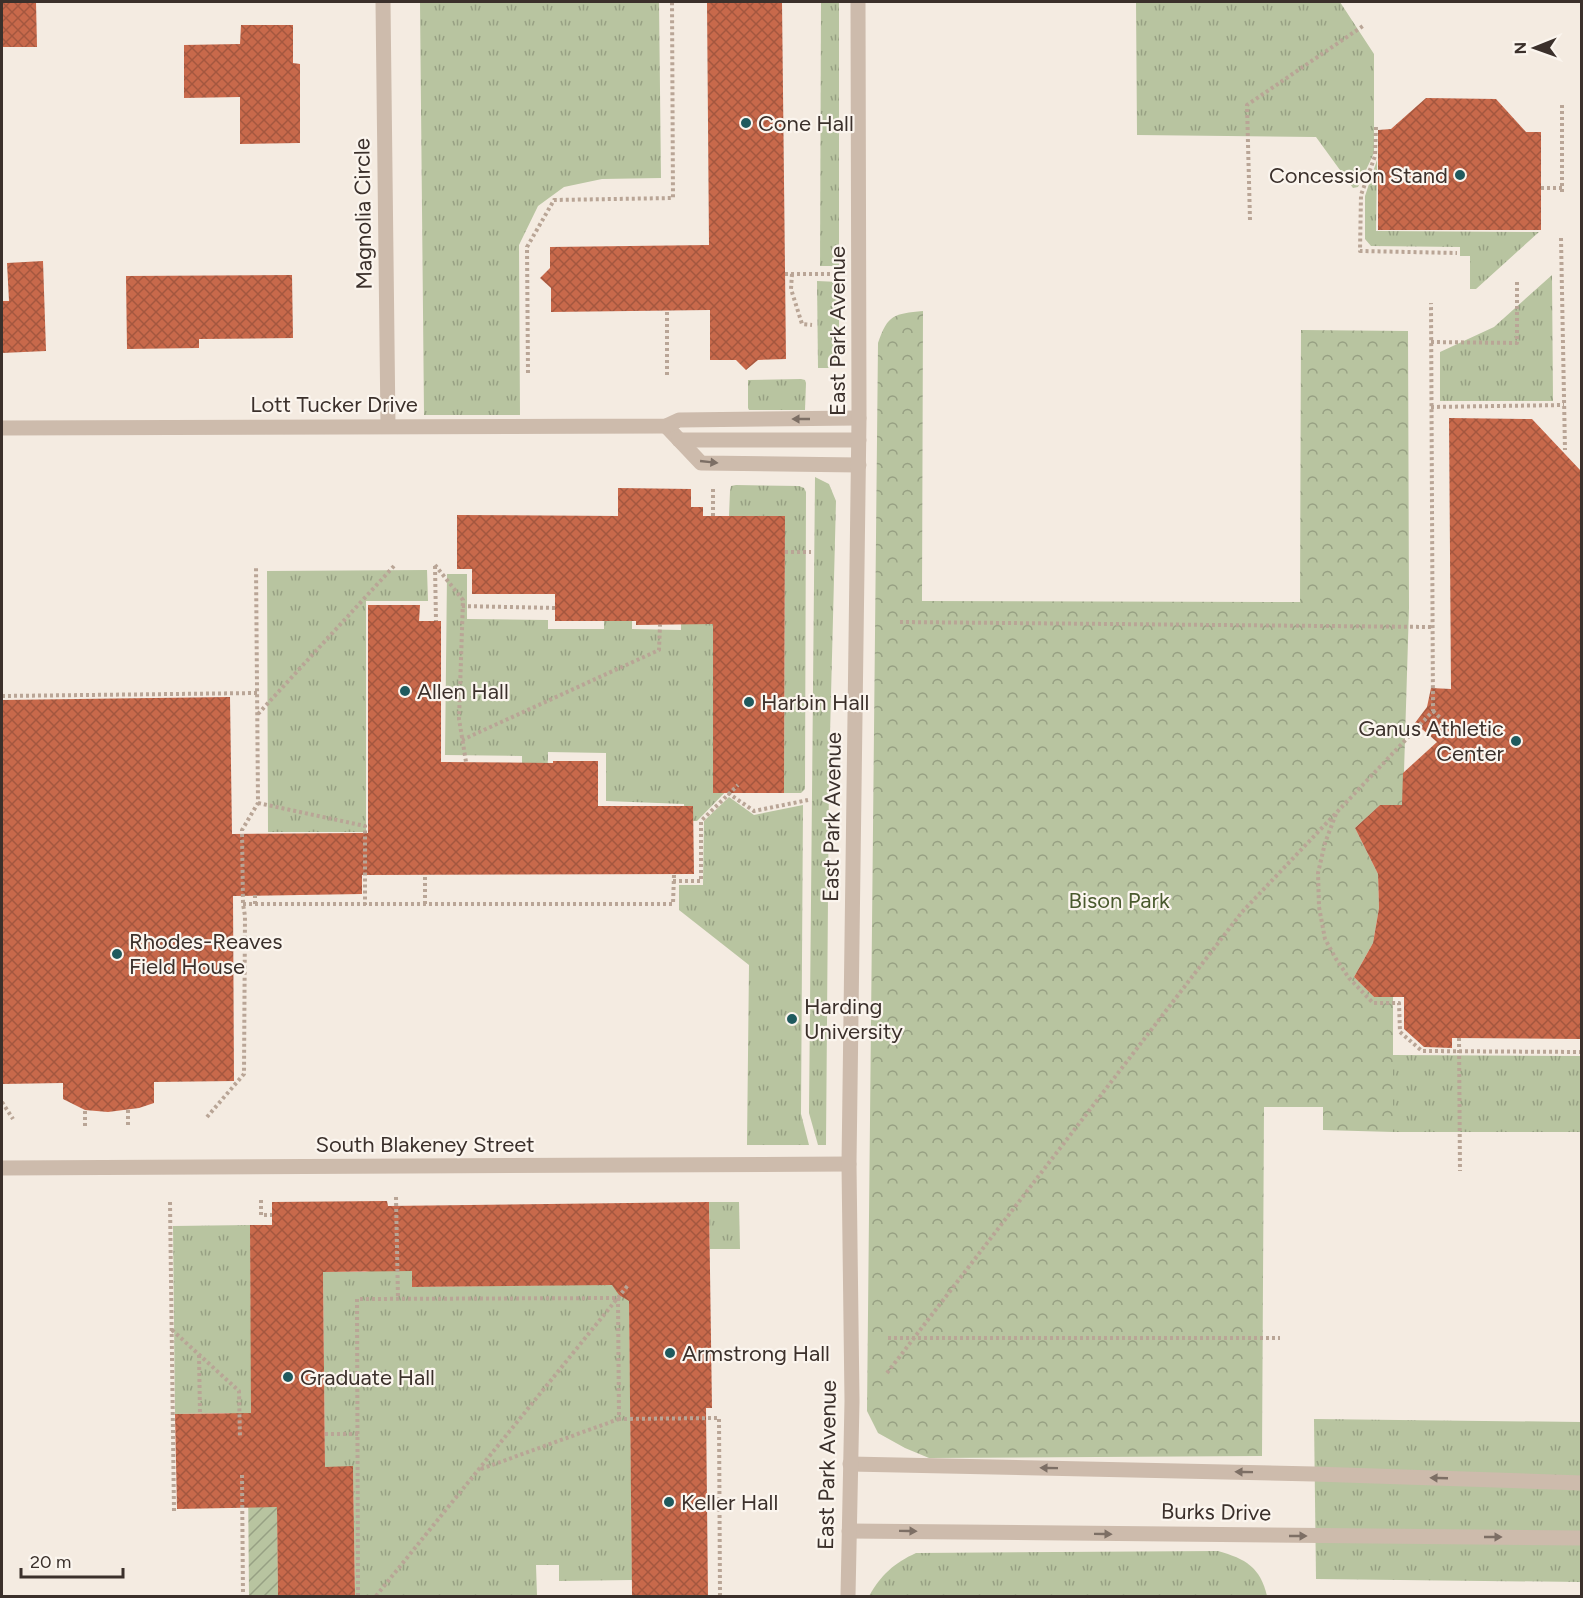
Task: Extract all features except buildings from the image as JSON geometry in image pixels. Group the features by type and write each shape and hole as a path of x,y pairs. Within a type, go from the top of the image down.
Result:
{"street":[{"name":"Magnolia Circle","path":"383,2 388,426"},
{"name":"East Park Avenue","path":"848,1596 852,1399 849,1164 859,465 858,2"},
{"name":"Lott Tucker Drive","path":"2,428 666,426 679,420 859,418"},
{"path":"666,426 701,463 859,465"},
{"path":"679,440 859,440"},
{"name":"South Blakeney Street","path":"2,1168 849,1164"},
{"name":"Burks Drive","path":"850,1464 1279,1473 1581,1483"},
{"name":"Burks Drive","path":"849,1531 1581,1538"}],"path":[{"path":"528,373 527,247 554,200 673,198 672,2"},
{"path":"1250,219 1247,105 1363,26"},
{"path":"1541,188 1562,190 1563,104"},
{"path":"1376,127 1375,156 1361,195 1360,251 1457,253"},
{"path":"1561,238 1564,450"},
{"path":"792,273 791,289 802,324 812,325"},
{"path":"785,274 840,274"},
{"path":"1431,342 1517,343 1517,280"},
{"path":"887,1373 1242,912 1433,711 1431,303"},
{"path":"667,310 667,375"},
{"path":"1431,407 1564,405"},
{"path":"713,481 713,516"},
{"path":"785,552 811,552"},
{"path":"436,621 435,565 463,600 459,719 466,762"},
{"path":"207,1117 244,1074 245,915 242,830 258,803 256,566"},
{"path":"257,715 394,566"},
{"path":"462,606 555,608"},
{"path":"900,622 1432,627"},
{"path":"462,740 659,650 660,625"},
{"path":"2,696 257,693"},
{"path":"1433,711 1451,728"},
{"path":"673,881 701,881 701,821 738,785"},
{"path":"728,793 754,811 808,800"},
{"path":"258,803 364,826 365,905"},
{"path":"1337,812 1325,843 1318,873 1319,908 1325,939 1335,959 1349,978 1373,1003 1399,1003 1400,1032 1422,1051 1581,1052"},
{"path":"425,875 425,904"},
{"path":"243,904 674,904 674,875"},
{"path":"255,895 255,905"},
{"path":"1459,1038 1460,1171"},
{"path":"2,1102 13,1119"},
{"path":"85,1110 85,1126"},
{"path":"128,1110 128,1127"},
{"path":"396,1197 398,1299"},
{"path":"261,1200 261,1215 272,1215"},
{"path":"170,1202 174,1511"},
{"path":"376,1596 629,1284"},
{"path":"358,1596 357,1299 618,1298"},
{"path":"618,1298 619,1419"},
{"path":"171,1329 239,1391 240,1438"},
{"path":"888,1338 1280,1338"},
{"path":"199,1354 200,1414"},
{"path":"480,1470 619,1419 719,1418 720,1596"},
{"path":"325,1434 358,1434"},
{"path":"242,1475 243,1596"}],"green space":[{"path":"420,2 659,2 661,178 602,179 564,187 538,206 519,245 520,415 424,415"},
{"path":"821,2 839,2 839,266 820,266"},
{"path":"1136,2 1340,2 1374,54 1374,153 1358,187 1353,188 1316,137 1137,135"},
{"path":"1377,160 1376,231 1539,232 1476,289 1470,289 1470,256 1460,256 1460,247 1371,246 1365,239 1365,196"},
{"path":"1552,275 1553,401 1440,401 1440,352 1494,327"},
{"path":"817,281 839,282 839,368 818,368"},
{"name":"Bison Park","path":"923,311 922,601 1300,602 1301,330 1408,331 1409,608 1403,805 1380,805 1355,828 1378,874 1379,908 1373,943 1354,977 1374,997 1393,997 1393,1132 1323,1130 1323,1107 1264,1107 1262,1456 929,1458 878,1433 867,1411 878,343 885,326 893,317"},
{"path":"801,379 806,383 805,410 749,410 748,380"},
{"path":"815,477 829,484 836,501 829,774 826,1145 818,1145 809,1113"},
{"path":"731,486 799,486 806,492 805,789 801,793 784,793 785,517 729,516"},
{"path":"427,570 428,601 366,601 366,832 268,832 267,571"},
{"path":"447,574 467,574 467,619 548,620 548,629 604,629 604,599 632,600 632,629 681,630 681,594 713,595 738,779 697,821 685,821 684,804 606,801 606,753 548,752 547,795 522,795 522,756 445,755"},
{"path":"729,797 754,815 803,805 801,1114 809,1145 747,1145 749,965 679,910 679,885 703,885 704,821"},
{"path":"1393,1055 1581,1056 1581,1132 1393,1132"},
{"path":"709,1202 739,1202 740,1249 710,1249"},
{"path":"250,1225 252,1438 229,1413 175,1414 173,1226"},
{"path":"412,1261 412,1287 629,1284 632,1580 559,1581 559,1565 536,1565 537,1596 355,1596 353,1467 325,1467 323,1272 365,1272"},
{"path":"1314,1419 1581,1422 1581,1582 1316,1579"},
{"path":"277,1474 278,1596 249,1596 248,1475"},
{"path":"1218,1551 1244,1561 1256,1571 1267,1596 869,1596 889,1570 916,1553"}],"place":[{"name":"Cone Hall","path":"746,123"},
{"name":"Concession Stand","path":"1460,175"},
{"name":"Allen Hall","path":"405,691"},
{"name":"Harbin Hall","path":"749,702"},
{"name":"Ganus Athletic Center","path":"1516,741"},
{"name":"Rhodes-Reaves Field House","path":"117,954"},
{"name":"Harding University","path":"792,1019"},
{"name":"Armstrong Hall","path":"670,1353"},
{"name":"Graduate Hall","path":"288,1377"},
{"name":"Keller Hall","path":"669,1502"}]}
